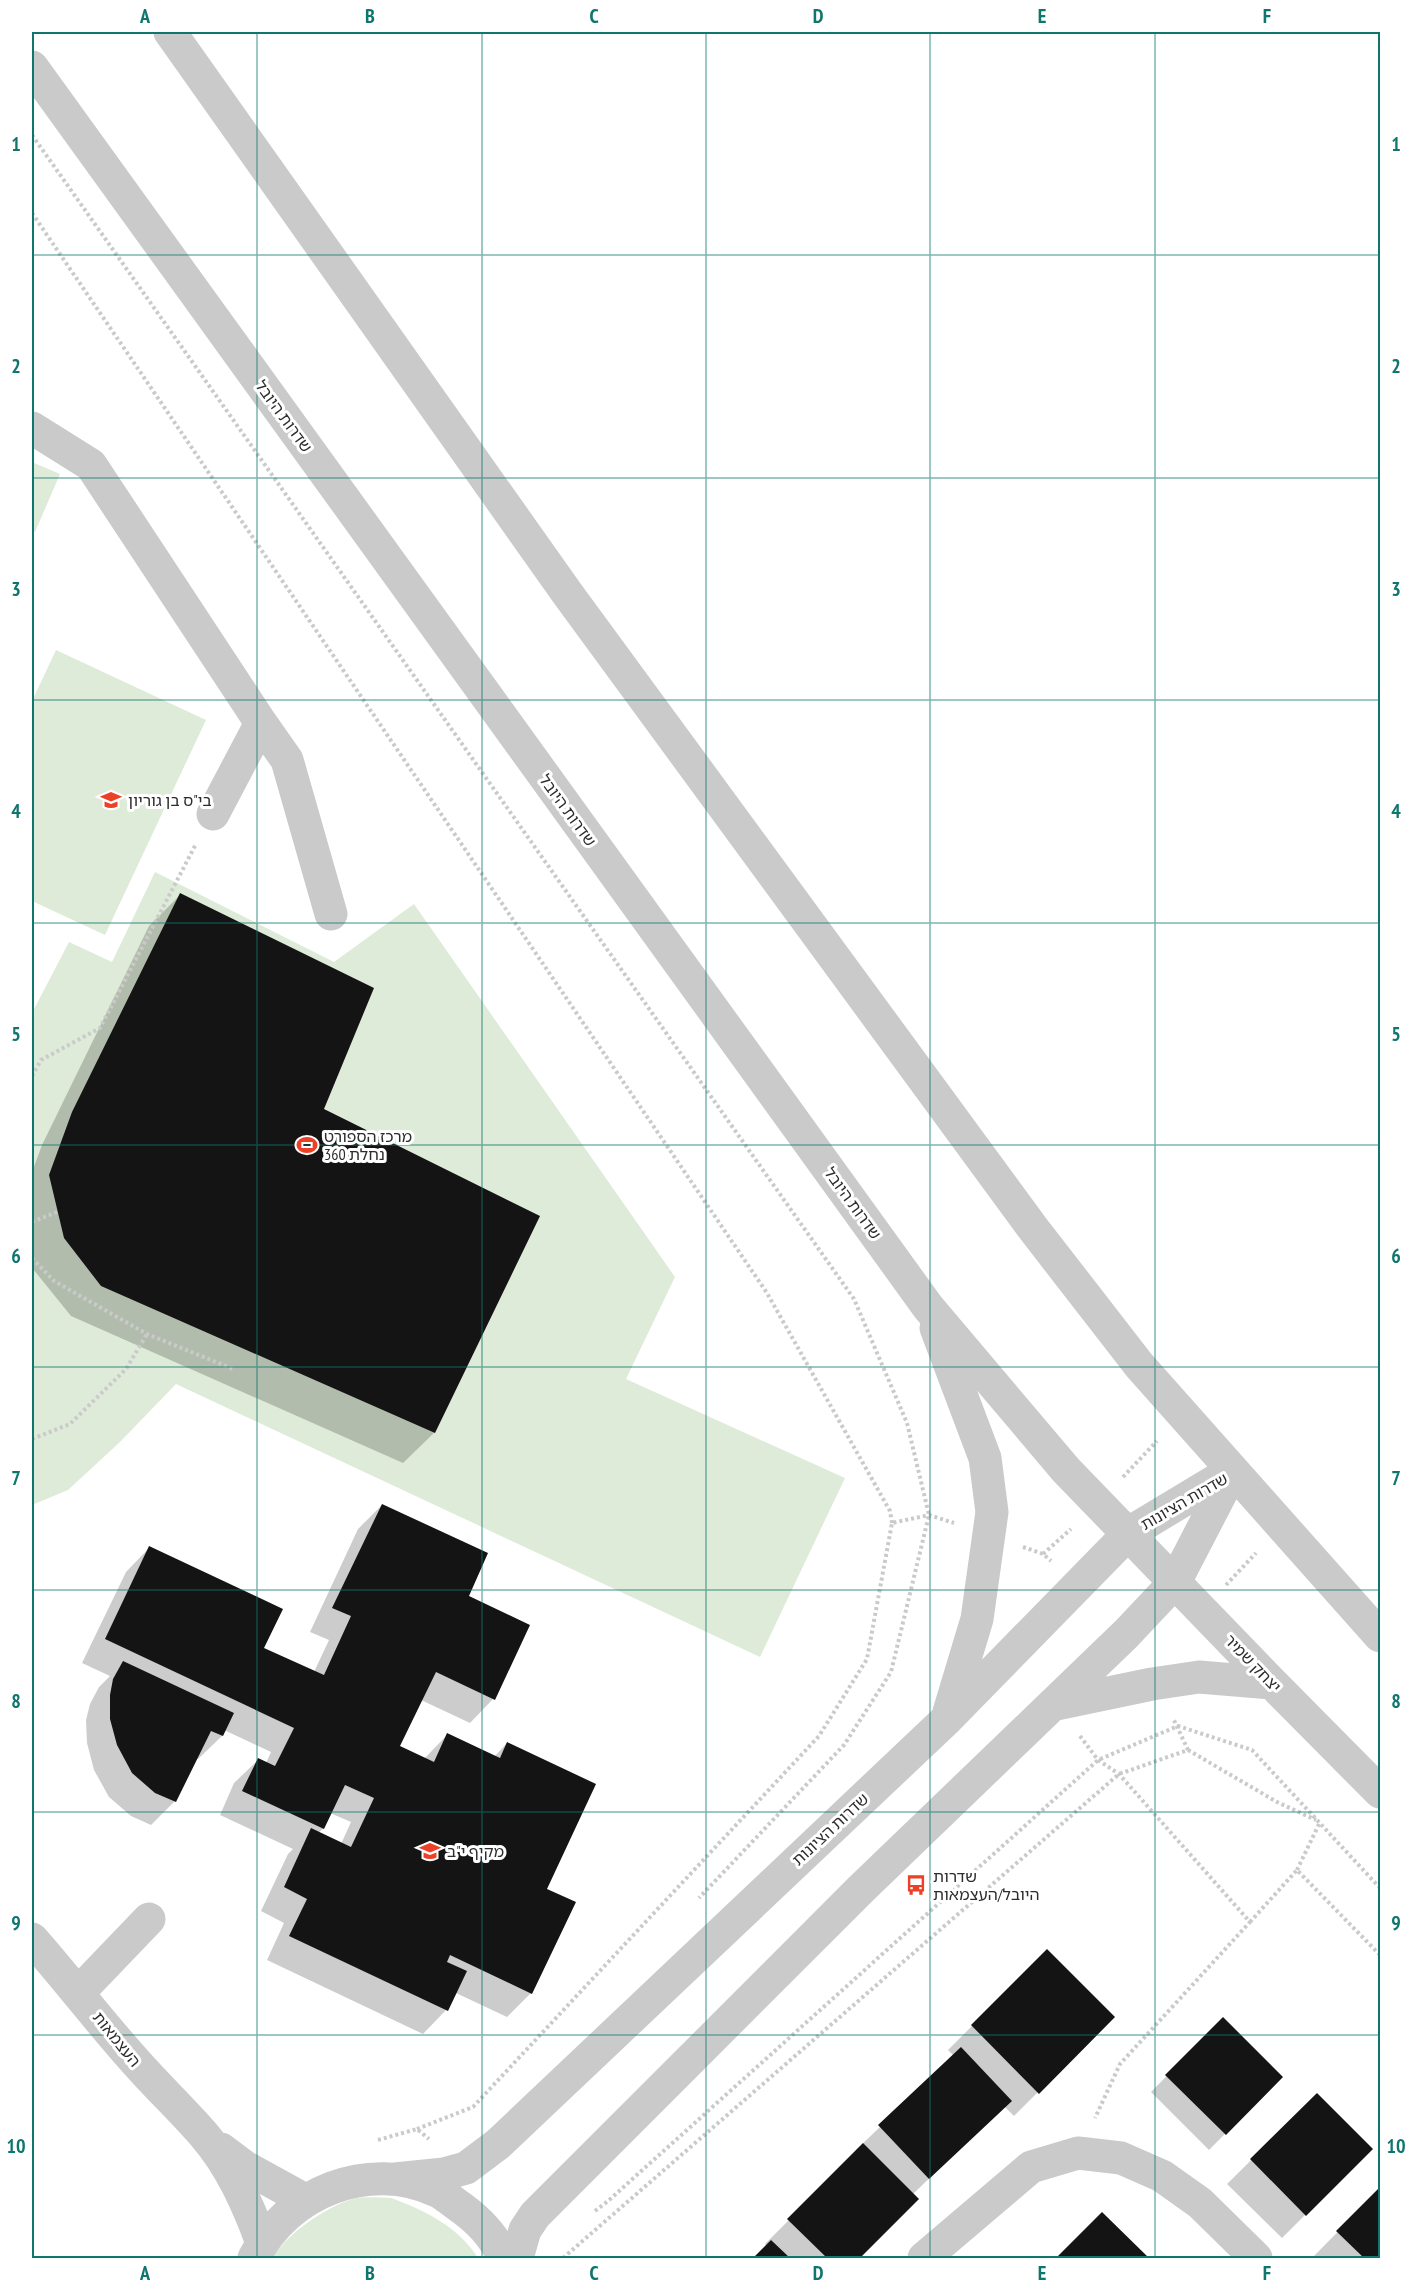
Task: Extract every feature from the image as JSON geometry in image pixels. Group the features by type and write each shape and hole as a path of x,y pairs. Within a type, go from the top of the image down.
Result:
{"street":[{"path":"170,32 567,593 1032,1227 1139,1365 1380,1636"},
{"name":"שדרות היובל","path":"32,67 928,1307 1066,1470 1129,1533"},
{"path":"32,428 91,465 287,760 331,914"},
{"path":"213,814 261,723"},
{"path":"928,1307 985,1458 992,1512 977,1619 947,1719"},
{"name":"שדרות הציונות","path":"258,2251 281,2219 305,2200 348,2182 444,2174 466,2168 498,2144 947,1719 1076,1584 1129,1533 1232,1472"},
{"name":"שדרות הציונות","path":"517,2259 525,2230 535,2215 861,1889 1056,1704 1175,1582 1232,1472"},
{"name":"יצחק שמיר","path":"1129,1533 1272,1683 1380,1791"},
{"path":"1056,1704 1152,1684 1199,1677 1272,1683"},
{"path":"79,1992 149,1919"},
{"name":"העצמאות","path":"32,1939 79,1992 143,2071 205,2137 229,2171 250,2210 258,2251"},
{"name":"העצמאות","path":"205,2137 245,2167 305,2200"},
{"path":"924,2259 1032,2167 1078,2153 1122,2158 1162,2176 1200,2203 1256,2259"},
{"path":"395,2179 437,2191 473,2216 500,2250 503,2259"}],"path":[{"path":"32,135 854,1299 907,1423 929,1515 891,1672 844,1745 699,1899"},
{"path":"32,213 767,1293 890,1511 892,1523 867,1659 819,1736 473,2107 417,2130"},
{"path":"32,1076 41,1060 100,1028 213,814"},
{"path":"32,1222 57,1212"},
{"path":"32,1258 54,1281 147,1334 233,1369"},
{"path":"32,1439 70,1424 126,1369 147,1334"},
{"path":"892,1523 929,1515 1043,1554 1076,1584"},
{"path":"1152,1684 1178,1726 1188,1750 1276,1802 1320,1822"},
{"path":"1056,1704 1098,1760 1119,1774 1250,1922"},
{"path":"590,2215 1098,1760 1178,1726 1252,1750 1380,1888"},
{"path":"563,2259 1119,1774 1188,1750"},
{"path":"1078,2153 1120,2064 1297,1870 1320,1822"},
{"path":"1297,1870 1380,1954"}],"green space":[{"path":"32,462 60,474 35,532 32,530"},
{"path":"56,650 206,720 105,935 32,901 32,701"},
{"name":"מרכז הספורט 360 נחלת","path":"155,872 334,962 414,904 675,1277 626,1379 845,1478 760,1657 176,1384 120,1442 68,1490 32,1505 32,1013 69,942 112,962"},
{"path":"357,2198 391,2198 440,2221 461,2237 478,2258 273,2258 297,2231 331,2208"}],"building":[{"path":"180,893 374,988 324,1109 540,1216 435,1433 101,1286 64,1238 49,1175 72,1112"},
{"path":"382,1504 488,1553 469,1596 530,1625 495,1700 436,1672 400,1746 434,1762 447,1733 500,1758 507,1742 596,1784 547,1889 576,1902 532,1994 450,1955 447,1962 467,1971 448,2011 289,1936 307,1899 284,1887 311,1828 351,1847 374,1798 345,1785 324,1829 242,1791 258,1758 275,1766 294,1728 105,1639 149,1546 283,1609 264,1648 324,1675 351,1616 332,1608"},
{"path":"123,1661 234,1713 223,1736 211,1731 176,1802 155,1793 132,1773 117,1745 110,1719 110,1695 113,1679"},
{"path":"1047,1949 1115,2017 1039,2094 971,2025"},
{"path":"1223,2017 1283,2077 1226,2135 1165,2075"},
{"path":"961,2047 1012,2101 929,2179 878,2125"},
{"path":"1317,2093 1373,2149 1306,2216 1250,2159"},
{"path":"863,2143 919,2199 860,2258 827,2258 787,2219"},
{"path":"1380,2187 1380,2258 1364,2258 1336,2231"},
{"path":"1102,2212 1149,2258 1056,2258"},
{"path":"771,2240 790,2258 753,2258"}],"place":[{"name":"בי\"ס בן גוריון","path":"111,800"},
{"name":"מרכז הספורט 360 נחלת","path":"307,1145"},
{"name":"מקיף י\"ב","path":"430,1851"},
{"name":"שדרות היובל/העצמאות","path":"916,1885"}]}
